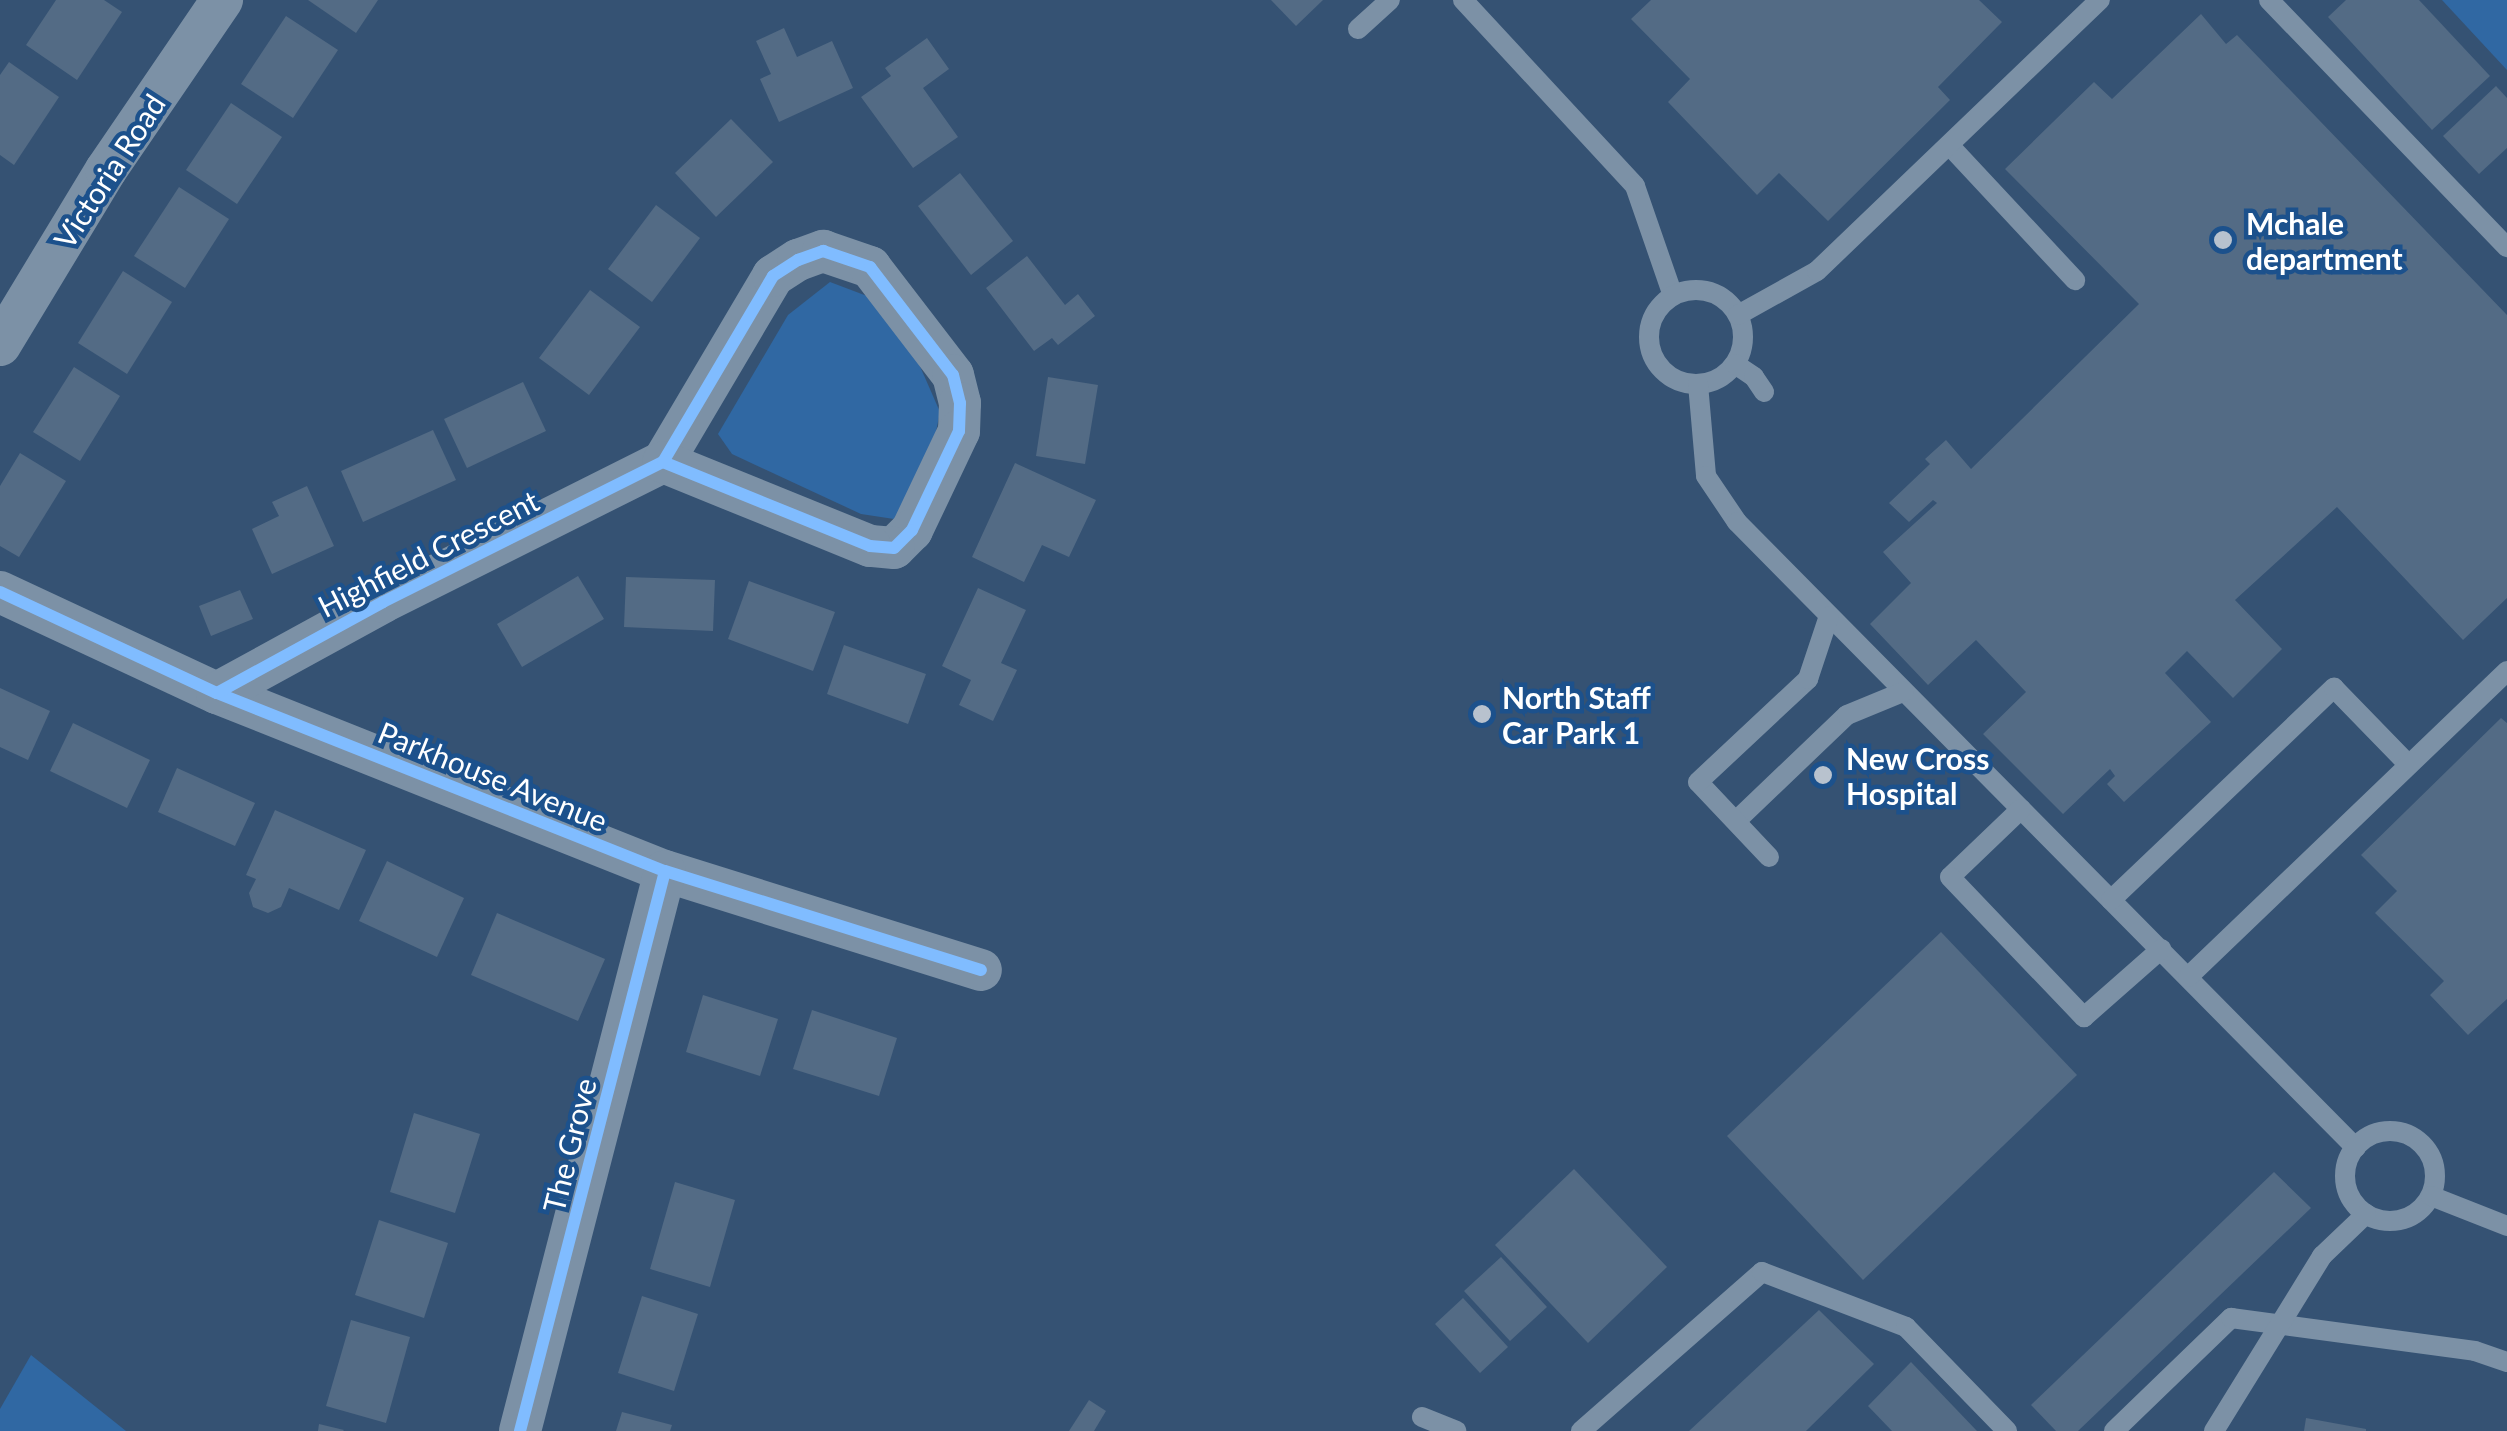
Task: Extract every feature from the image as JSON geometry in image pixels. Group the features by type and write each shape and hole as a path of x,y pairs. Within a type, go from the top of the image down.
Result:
{"street":[{"name":"Victoria Road","path":"0,345 106,170 222,0"},
{"path":"823,251 870,266 953,375 960,403 959,431 912,530 894,548 870,546 663,462 773,276 823,251"},
{"name":"Highfield Crescent","path":"218,693 383,602 663,462"},
{"name":"Parkhouse Avenue","path":"0,592 218,693 665,871 981,970"},
{"name":"The Grove","path":"520,1431 665,871"}],"lane":[{"path":"1358,28 1390,0"},
{"path":"1463,0 1635,186 1673,296"},
{"path":"1738,315 1817,271 2100,0"},
{"path":"2269,0 2507,247"},
{"path":"1950,145 2075,280"},
{"path":"1698,290 1714,293 1738,315 1743,345 1734,364 1717,380 1698,384 1673,380 1652,358 1650,326 1656,310 1673,296 1698,290"},
{"path":"1734,364 1754,376 1764,392"},
{"path":"1698,384 1706,476 1736,522 2356,1148"},
{"path":"1769,857 1698,782 1808,680 1829,616"},
{"path":"2188,977 2507,671"},
{"path":"2112,900 2334,688 2409,765"},
{"path":"1736,821 1847,715 1903,692"},
{"path":"2021,810 1950,877 2084,1017 2160,949"},
{"path":"2380,1132 2408,1135 2420,1143 2435,1168 2430,1196 2421,1208 2395,1220 2366,1214 2348,1190 2348,1160 2356,1148 2380,1132"},
{"path":"2430,1196 2507,1226"},
{"path":"2214,1431 2322,1256 2366,1214"},
{"path":"1581,1431 1762,1272 1906,1327 2007,1431"},
{"path":"2114,1431 2231,1318 2475,1351 2507,1362"},
{"path":"1422,1417 1456,1431"}],"shaded area":[{"path":"2442,0 2507,0 2507,70"},
{"path":"830,282 867,296 908,339 940,412 931,456 894,519 861,514 732,454 718,434 788,315"},
{"path":"31,1355 126,1431 0,1431 0,1409"}],"building":[{"path":"56,0 104,0 122,12 77,80 26,45"},
{"path":"308,0 378,0 356,33"},
{"path":"1271,0 1323,0 1296,26"},
{"path":"1651,0 1979,0 2002,22 1938,87 1950,100 1828,221 1779,173 1757,195 1668,102 1690,79 1631,19"},
{"path":"2346,0 2419,0 2490,76 2432,130 2328,17"},
{"path":"2201,14 2226,44 2237,35 2507,315 2507,598 2463,640 2337,507 2235,600 2282,649 2233,698 2187,651 2165,673 2211,722 2124,802 2107,784 2115,776 2110,769 2063,814 1983,734 2026,692 1976,640 1928,685 1870,624 1911,583 1883,552 1937,503 1933,500 1909,522 1889,503 1930,464 1925,459 1946,440 1971,469 2139,304 2005,169 2094,82 2112,99"},
{"path":"286,16 338,50 293,118 241,84"},
{"path":"784,28 797,57 832,41 853,88 779,122 760,79 771,74 756,41"},
{"path":"927,38 949,69 923,88 958,137 913,168 861,97 891,76 885,68"},
{"path":"9,62 59,97 14,165 0,155 0,75"},
{"path":"2496,86 2507,98 2507,148 2479,174 2443,136"},
{"path":"231,103 282,137 237,204 186,170"},
{"path":"731,119 773,162 716,217 675,173"},
{"path":"960,173 1013,241 971,275 918,206"},
{"path":"179,187 229,219 185,288 134,256"},
{"path":"656,205 700,238 652,302 608,269"},
{"path":"1027,256 1065,305 1078,294 1095,316 1058,345 1052,338 1034,351 986,288"},
{"path":"123,271 172,302 127,374 78,343"},
{"path":"590,290 640,327 589,395 539,358"},
{"path":"74,367 120,396 80,461 33,432"},
{"path":"1048,377 1098,385 1085,464 1036,456"},
{"path":"523,382 546,431 467,468 444,419"},
{"path":"433,430 456,480 363,522 341,471"},
{"path":"20,453 66,481 19,557 0,546 0,486"},
{"path":"1015,463 1096,500 1069,557 1042,545 1024,582 972,557"},
{"path":"307,486 334,546 272,574 252,529 279,516 272,502"},
{"path":"578,576 604,619 522,667 497,624"},
{"path":"626,577 715,580 713,631 624,627"},
{"path":"749,581 835,612 813,671 728,639"},
{"path":"978,588 1026,610 1001,663 1017,670 993,721 959,705 971,680 942,666"},
{"path":"240,590 253,619 211,636 199,606"},
{"path":"844,645 926,674 908,724 827,694"},
{"path":"0,688 50,711 28,760 0,747"},
{"path":"2501,718 2507,723 2507,999 2468,1035 2430,995 2444,981 2375,913 2397,891 2361,855"},
{"path":"73,723 150,760 127,808 50,771"},
{"path":"177,768 255,803 235,846 158,812"},
{"path":"275,810 366,850 339,910 289,888 281,907 268,913 253,907 249,893 256,879 246,875"},
{"path":"387,861 464,898 437,957 359,921"},
{"path":"497,913 605,959 578,1021 471,975"},
{"path":"1941,932 2077,1075 1863,1280 1727,1136"},
{"path":"703,995 778,1019 760,1076 686,1052"},
{"path":"812,1010 897,1038 879,1096 793,1069"},
{"path":"414,1113 480,1134 455,1213 390,1192"},
{"path":"1574,1169 1667,1267 1588,1343 1495,1245"},
{"path":"2274,1172 2311,1208 2078,1431 2056,1431 2031,1405"},
{"path":"675,1182 735,1200 710,1287 650,1269"},
{"path":"379,1220 448,1243 424,1318 355,1295"},
{"path":"1501,1257 1547,1307 1510,1341 1464,1291"},
{"path":"642,1296 698,1314 674,1391 618,1373"},
{"path":"1463,1298 1508,1347 1480,1373 1435,1324"},
{"path":"1819,1310 1874,1364 1806,1431 1689,1431"},
{"path":"351,1320 410,1337 386,1423 326,1406"},
{"path":"1911,1362 1977,1431 1892,1431 1868,1406"},
{"path":"1089,1400 1106,1411 1094,1431 1069,1431"},
{"path":"622,1412 672,1425 670,1431 616,1431"},
{"path":"2306,1418 2366,1429 2366,1431 2304,1431"},
{"path":"319,1424 344,1430 318,1431"}],"cycle path":[{"path":"217,693 383,602 663,462 773,276 798,260 823,251 870,267 953,375 960,403 959,431 912,530 894,548 870,546 663,462"},
{"path":"0,592 217,693 665,871 981,970"},
{"path":"520,1431 665,871"}],"place":[{"name":"Mchale department","path":"2223,240"},
{"name":"North Staff Car Park 1","path":"1482,714"},
{"name":"New Cross Hospital","path":"1823,775"}]}
